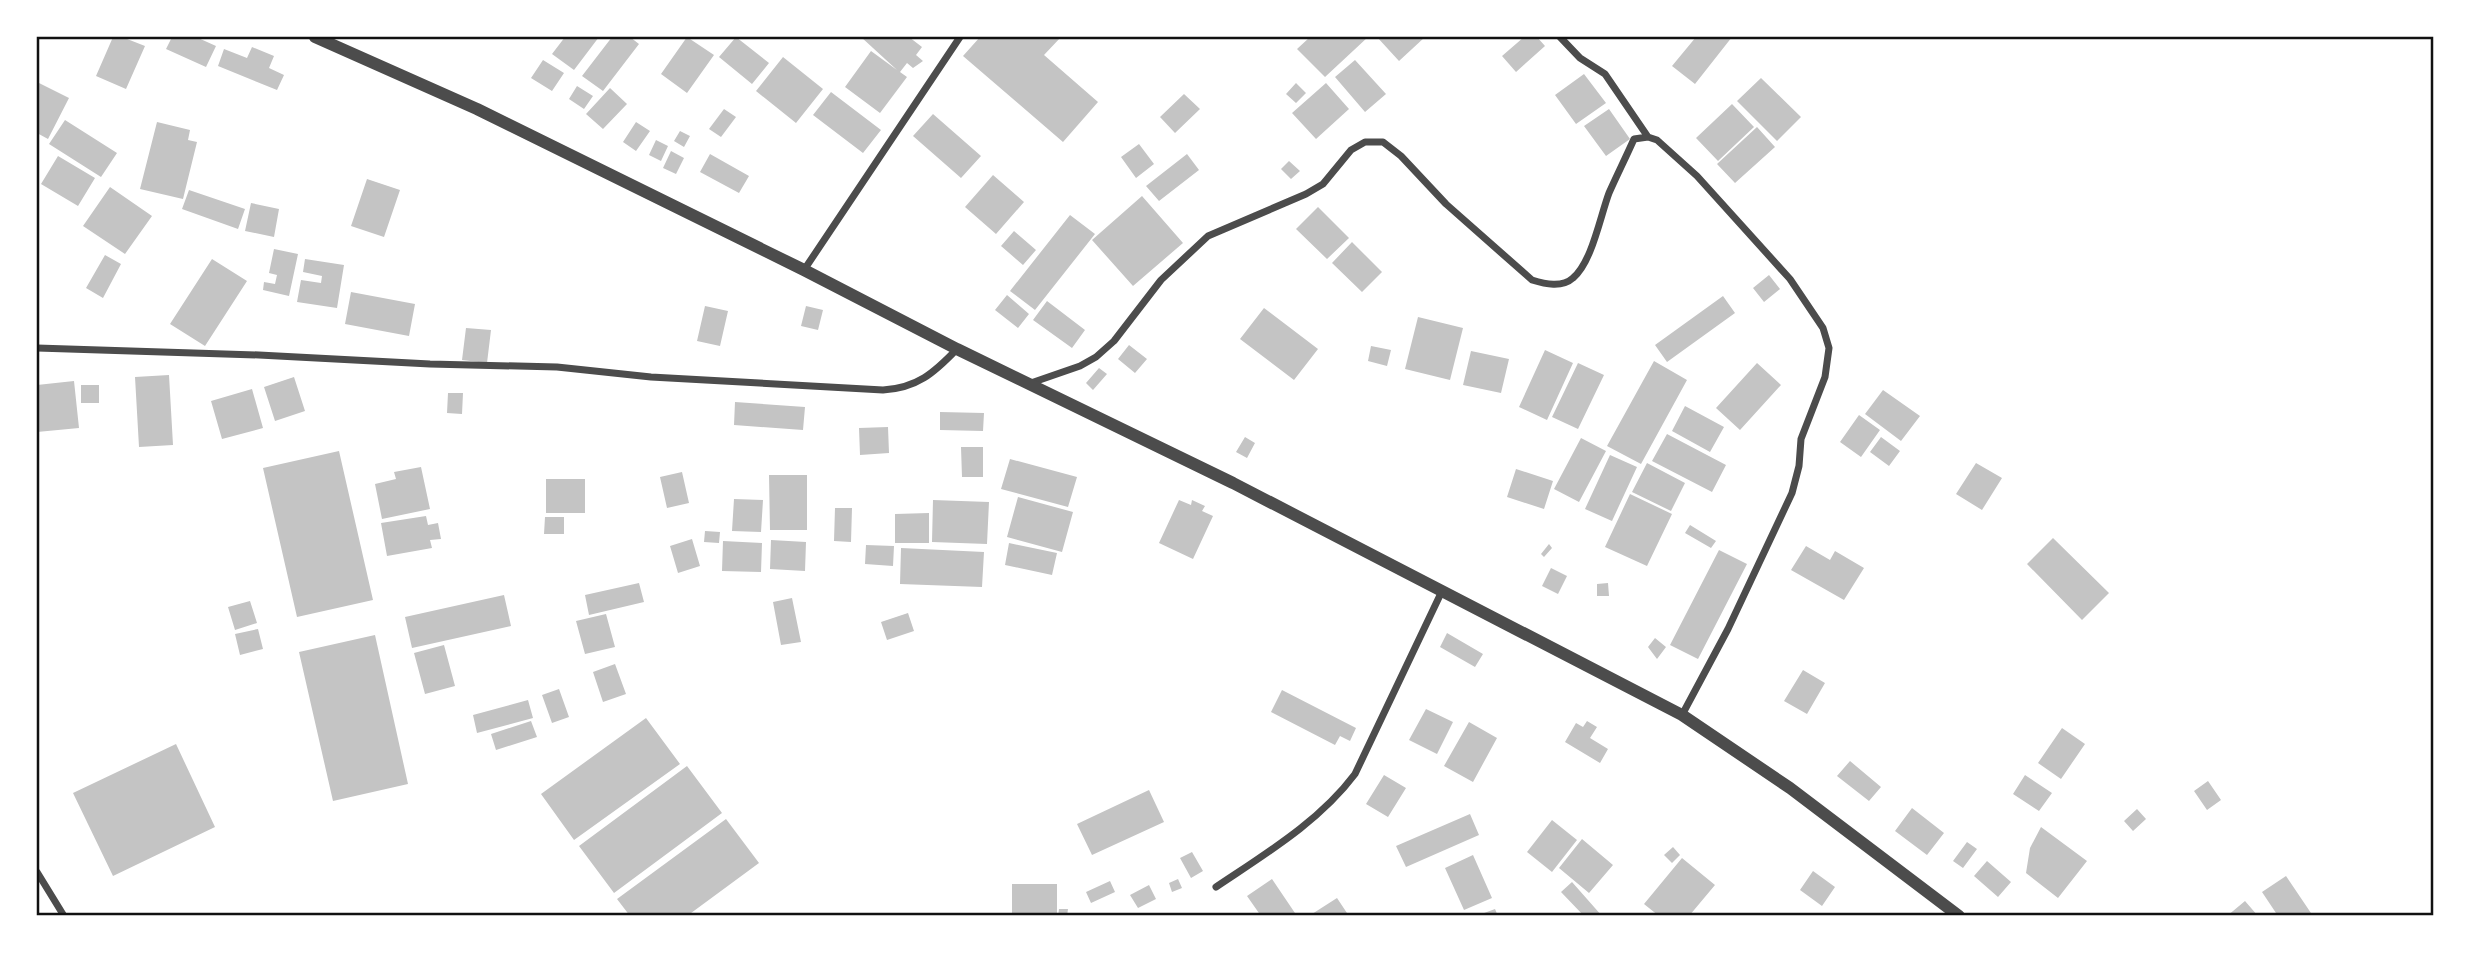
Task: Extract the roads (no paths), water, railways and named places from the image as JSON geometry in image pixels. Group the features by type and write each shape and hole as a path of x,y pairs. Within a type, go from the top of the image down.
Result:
{"street":[{"path":"804,270 960,37"},
{"path":"1560,37 1580,58 1605,74 1648,137"},
{"path":"323,38 477,109 804,270 957,349 1233,483 1682,715 1790,788 1959,916"},
{"path":"1028,384 1080,366 1096,357 1114,341 1161,280 1208,236 1306,194 1323,184 1351,150 1365,142 1383,142 1401,156 1446,204 1532,280 1546,285 1571,280 1582,268 1609,194 1634,139 1648,137 1657,140 1697,176 1790,279 1824,328 1829,348 1825,377 1801,439 1799,466 1792,493 1728,629 1682,715"},
{"path":"37,348 557,367 651,377 883,390 912,386 957,349"},
{"path":"1216,887 1282,842 1339,795 1355,774 1442,591"},
{"path":"37,872 64,916"}]}
